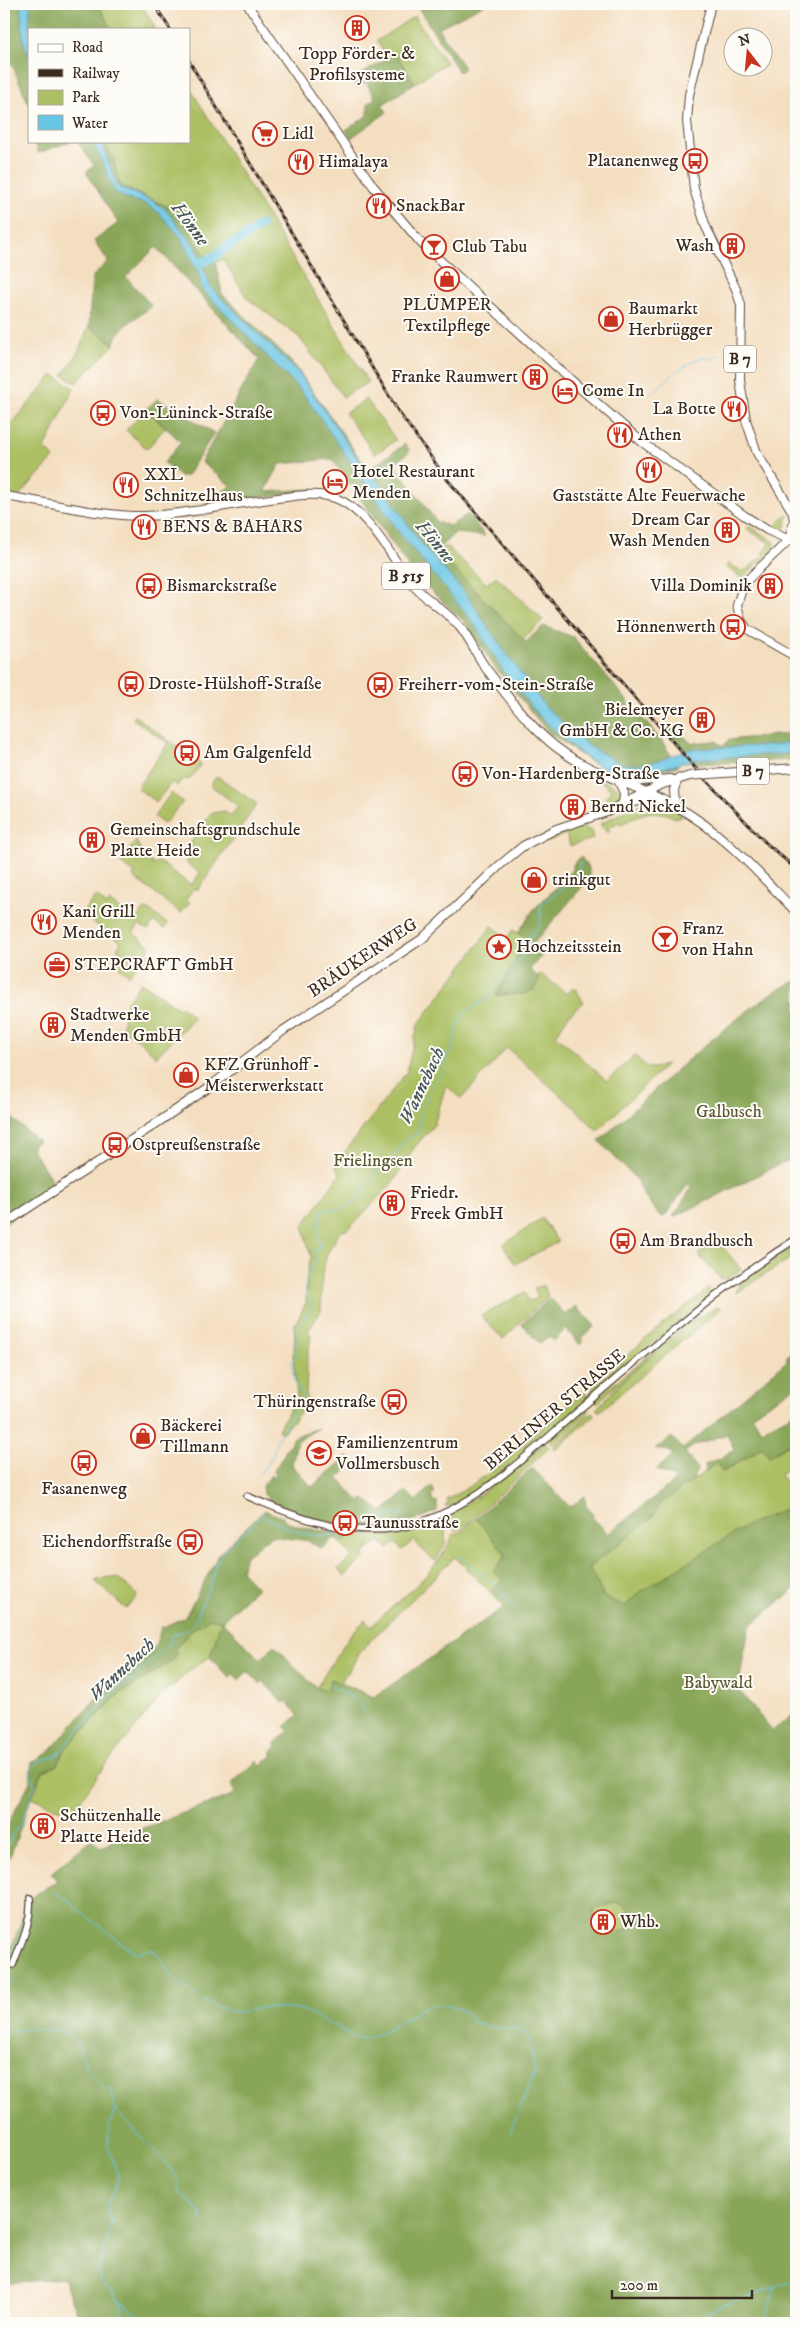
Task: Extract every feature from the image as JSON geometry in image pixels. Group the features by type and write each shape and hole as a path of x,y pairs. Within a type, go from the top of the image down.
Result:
{"main road":[{"path":"247,4 373,186 421,243 582,390 642,442 730,506 775,534 793,542"},
{"name":"B 7","path":"710,4 689,95 687,120 694,189 706,227 736,289 741,305 740,380 746,420 757,453 794,518 796,527"},
{"name":"B 515","path":"4,496 108,513 142,516 241,502 309,495 327,496 342,501 365,520 416,588 460,628 486,667 533,726 562,753 619,782 646,792"},
{"path":"775,534 787,530 794,518"},
{"path":"793,542 794,518"},
{"path":"775,534 779,544 777,552"},
{"path":"793,542 777,552 744,583 739,596 738,613 744,626 752,633 796,657"},
{"path":"777,552 790,547 796,548"},
{"name":"B 7","path":"646,792 678,778 690,776 796,768"},
{"path":"678,778 674,790 675,806 648,800 623,804 624,792 619,782 678,778"},
{"path":"646,792 675,806 717,834 796,912"},
{"name":"BRÄUKERWEG","path":"4,1224 101,1160 139,1139 151,1127 208,1088 284,1030 422,939 500,864 522,846 556,829 589,819 646,792"}],"street":[{"name":"BERLINER STRASSE","path":"247,1496 297,1518 324,1525 360,1530 397,1528 444,1513 487,1487 745,1272 796,1239"},
{"path":"12,1965 26,1933 31,1910 30,1898"}],"green space":[{"path":"4,4 98,4 110,28 28,28 28,103 4,45"},
{"path":"98,4 141,4 155,28 110,28"},
{"path":"420,4 444,4 446,6 485,4 438,28 464,68 459,72 418,7"},
{"path":"414,16 446,63 415,83 395,53 387,58 377,41"},
{"path":"395,53 415,83 382,105 387,112 351,138 346,130 368,115 368,104 375,98 366,82 357,88 351,81"},
{"path":"190,88 368,382 343,397 299,337 247,298 223,259 216,263 204,255 178,211 124,188 119,182 113,159 104,142 190,142"},
{"path":"36,142 69,142 38,153"},
{"path":"78,142 104,142 113,159 119,182 124,188 178,211 204,255 216,263 222,294 295,366 368,470 405,444 410,451 394,464 437,522 450,526 468,514 485,536 455,533 436,551 526,642 543,626 573,637 661,740 678,766 646,774 624,774 591,762 548,732 496,669 465,622 416,577 332,459 280,464 265,492 311,489 314,492 204,503 231,486 201,462 259,359 156,247 126,277 152,306 123,328 115,339 114,345 89,326 92,277 108,261 94,241 118,223 86,172 94,166"},
{"path":"89,326 114,345 76,383 63,375 77,355"},
{"path":"53,375 74,388 45,448 54,458 17,498 4,496 4,433"},
{"path":"158,399 214,433 187,476 179,476 164,463 181,442 146,409"},
{"path":"366,399 396,440 375,454 345,413"},
{"path":"146,409 165,428 147,449 126,430"},
{"path":"788,515 785,528 772,529 785,516"},
{"path":"749,525 774,542 774,550 765,557 762,552 765,552 770,543 747,529"},
{"path":"446,546 487,584 496,576 543,620 523,639 437,552"},
{"path":"763,556 765,558 743,577 726,567 728,563 743,572"},
{"path":"135,716 201,764 190,779 181,780 177,786 172,782 156,802 137,788 168,743 133,719"},
{"path":"673,726 691,743 715,741 724,746 728,740 796,733 796,760 695,764 668,732"},
{"path":"217,776 257,804 198,890 194,888 186,899 190,902 181,913 133,877 135,873 120,863 136,841 145,857 154,865 158,861 191,885 200,873 187,864 185,851 211,813 224,811 231,816 238,806 210,785"},
{"path":"596,777 618,788 622,795 609,802 605,798 611,790"},
{"path":"171,793 183,802 164,824 154,817"},
{"path":"647,803 673,810 682,816 675,818 661,813 648,813 635,817 622,825 619,822 608,828 610,832 606,832 600,824 632,807"},
{"path":"584,827 592,832 593,839 570,846 566,834 546,842 544,837 556,831"},
{"path":"581,857 589,869 589,879 533,944 543,954 530,969 539,979 535,989 524,994 496,995 527,940 518,933 534,909 563,881 571,871 574,863"},
{"path":"96,896 107,906 110,902 128,915 126,917 134,922 147,909 168,924 164,929 154,922 148,930 139,925 133,933 150,946 148,950 150,963 143,958 129,975 119,967 117,963 124,954 117,949 121,942 81,914"},
{"name":"Frielingsen","path":"492,926 507,937 513,930 527,939 497,995 516,995 527,992 535,985 539,979 537,976 541,974 567,994 574,987 584,1002 569,1015 556,1035 607,1081 635,1055 646,1066 652,1068 667,1064 597,1131 577,1110 507,1048 461,1099 446,1085 434,1125 414,1148 394,1181 349,1229 340,1232 327,1254 322,1274 321,1311 308,1331 311,1336 307,1361 306,1406 282,1433 278,1430 297,1396 293,1356 294,1326 306,1303 307,1272 311,1257 303,1226 340,1174 335,1164 406,1073 418,1025"},
{"name":"Galbusch","path":"796,981 796,1157 673,1217 692,1187 688,1184 664,1217 660,1216 644,1196 637,1180 599,1141 664,1081 747,1011 779,989"},
{"path":"141,982 179,1008 181,1006 194,1018 156,1057 139,1040 122,1028 126,1003"},
{"path":"4,1111 38,1141 31,1148 57,1188 4,1224"},
{"path":"542,1218 558,1242 515,1264 503,1245"},
{"path":"715,1238 741,1269 727,1279 720,1278 698,1255"},
{"path":"796,1245 796,1255 736,1293 739,1282"},
{"path":"544,1285 548,1297 503,1339 481,1316 525,1292 528,1301 538,1298 534,1288"},
{"path":"709,1288 708,1293 712,1292 712,1294 597,1391 595,1392 591,1389 652,1333"},
{"path":"550,1298 566,1315 576,1306 595,1326 582,1338 584,1341 580,1345 566,1329 554,1341 549,1336 540,1344 522,1324"},
{"path":"716,1307 721,1308 599,1412 596,1409 625,1379 687,1324"},
{"path":"660,1345 597,1403 594,1400"},
{"name":"Babywald","path":"796,1348 796,1386 752,1415 761,1430 796,1412 796,1439 769,1456 763,1447 722,1472 717,1463 706,1471 705,1465 721,1458 734,1449 727,1434 695,1445 685,1452 698,1469 693,1477 695,1479 660,1504 652,1518 589,1567 604,1597 625,1606 639,1593 749,1524 796,1505 796,1588 749,1627 738,1689 772,1731 796,1713 796,2323 80,2323 63,2278 10,2283 4,2296 4,1978 15,1959 22,1940 30,1898 57,1881 51,1873 92,1839 101,1848 119,1837 235,1794 231,1784 257,1761 261,1766 273,1755 271,1752 277,1746 275,1743 289,1731 285,1727 298,1715 286,1701 283,1703 263,1681 260,1684 248,1671 239,1680 233,1674 229,1678 210,1657 221,1621 210,1618 192,1630 174,1649 177,1654 173,1660 117,1696 66,1748 56,1766 43,1771 37,1782 11,1854 4,1865 4,1832 30,1782 32,1762 48,1753 115,1677 144,1660 148,1651 155,1647 161,1628 185,1617 219,1554 264,1510 300,1527 350,1536 341,1543 334,1538 321,1549 309,1541 271,1536 246,1556 241,1571 257,1588 222,1621 261,1660 274,1645 316,1688 326,1691 331,1679 374,1697 504,1607 490,1592 503,1580 493,1572 506,1555 476,1518 532,1468 570,1507 585,1496 586,1506 594,1515 592,1517 608,1534 677,1479 656,1470 673,1456 670,1451 655,1449 672,1437 683,1449 788,1360 786,1357","holes":["615,1903 621,1904 628,1909 631,1917 625,1931 596,1930 594,1909"]},
{"path":"586,1392 588,1398 540,1441 493,1479 455,1504 445,1506 448,1504 446,1500 475,1483 501,1464 548,1421 577,1398 575,1394"},
{"path":"589,1409 552,1445 548,1439 582,1410"},
{"path":"591,1412 595,1415 555,1450 554,1446"},
{"path":"318,1428 297,1441 292,1465 312,1487 348,1456 353,1465 338,1478 360,1502 364,1499 382,1512 406,1491 416,1501 432,1486 435,1494 431,1495 433,1502 437,1501 437,1511 402,1523 364,1526 327,1522 292,1511 273,1502 263,1493 262,1486 272,1475 274,1477 276,1474 274,1471 294,1437"},
{"path":"545,1443 549,1448 466,1525 456,1530 450,1527 450,1519 455,1510 480,1495"},
{"path":"789,1444 796,1457 796,1463 780,1474 796,1499 796,1505 782,1510 748,1528 639,1593 625,1606 604,1597 588,1566 652,1518 660,1504 717,1463 723,1472 763,1447 769,1456"},
{"path":"476,1518 506,1555 494,1572 503,1580 490,1592 455,1557 364,1647 340,1683 331,1679 326,1691 316,1688 350,1635 365,1620 371,1626 406,1595 438,1561 453,1535 464,1529"},
{"path":"439,1527 445,1529 445,1545 435,1561 413,1541 402,1550 395,1543 388,1549 379,1540 363,1554 365,1557 345,1576 338,1569 352,1557 341,1543 350,1536 392,1535"},
{"path":"109,1577 118,1578 136,1593 137,1597 126,1609 95,1581"},
{"path":"210,1618 222,1621 210,1657 194,1667 160,1697 103,1768 71,1814 32,1797 43,1771 56,1766 66,1748 117,1696 173,1660 177,1646 186,1635"},
{"path":"615,1903 621,1904 628,1909 631,1917 628,1927 625,1931 596,1930 594,1909"},
{"path":"25,1905 28,1906 29,1910 13,1965 4,1978 4,1944 8,1949 13,1944"}],"water":[{"path":"21,4 30,4 28,54 23,40"},
{"path":"93,142 100,142 118,187 151,200 165,209 196,248 211,288 299,373 364,468 380,484 423,546 466,594 504,651 545,706 587,745 621,764 638,765 657,761 690,749 775,745 796,741 796,753 697,759 634,776 598,766 572,747 537,714 506,675 472,621 401,535 303,393 201,288 199,273 181,237 158,212 144,203 127,199 115,192"}],"waterway":[{"path":"198,263 213,257 261,225"},
{"path":"650,395 676,372 694,361 702,357 709,359 720,355"},
{"name":"Wannebach","path":"259,1475 272,1457 277,1440 302,1396 295,1383 291,1362 297,1356 296,1332 311,1307 305,1287 309,1272 316,1260 314,1250 321,1245 317,1233 322,1210 341,1209 355,1202 374,1174 391,1160 405,1140 419,1132 420,1111 435,1082 445,1071 447,1055 452,1051 456,1030 465,1013 489,997 499,980 524,954 528,940 540,924 541,904 577,878 580,862"},
{"name":"Wannebach","path":"8,1845 13,1833 21,1825 35,1786 30,1774 32,1766 38,1761 55,1756 63,1750 71,1738 119,1686 127,1682 166,1648 170,1644 171,1636 187,1630 193,1625 212,1581 215,1565 225,1549 250,1527 263,1512"},
{"path":"263,1513 264,1517 302,1533 322,1536 342,1532"},
{"path":"363,1522 393,1514 406,1515"},
{"path":"419,1530 436,1529"},
{"path":"459,1556 498,1587 517,1611"},
{"path":"328,1685 353,1699 364,1712"},
{"path":"54,1892 70,1901 74,1907 135,1953 152,1949 160,1957 173,1979 197,1996"},
{"name":"Wannebach","path":"11,1962 27,1905"},
{"name":"Wannebach","path":"4,1990 11,1982 11,1966"},
{"path":"203,2001 227,2011 241,2012 265,2007 302,2010 361,2039 379,2034 428,2005 449,2005 466,2012 473,2022 486,2026 514,2028 526,2033 529,2039 535,2072 510,2133"},
{"path":"5,2032 43,2029 71,2035 76,2040 90,2072 102,2087 112,2091 115,2110 109,2127 108,2147 119,2179 106,2203 112,2221 99,2272 101,2282 113,2291 122,2305 121,2323"},
{"path":"115,2110 172,2170 177,2177 179,2193 200,2211 203,2222"},
{"path":"686,2323 723,2305 796,2280"},
{"path":"765,2323 775,2288"},
{"path":"119,2301 143,2317 148,2323"}],"railway":[{"path":"154,4 169,28"},
{"path":"190,63 398,411 446,478 703,777 766,843 796,869"}],"place":[{"name":"Topp Förder- & Profilsysteme","path":"357,28"},
{"name":"Lidl","path":"265,134"},
{"name":"Platanenweg","path":"695,161"},
{"name":"Himalaya","path":"301,162"},
{"name":"SnackBar","path":"379,206"},
{"name":"Wash","path":"732,246"},
{"name":"Club Tabu","path":"434,247"},
{"name":"PLÜMPER Textilpflege","path":"447,279"},
{"name":"Baumarkt Herbrügger","path":"611,319"},
{"name":"Franke Raumwert","path":"535,377"},
{"name":"Come In","path":"565,391"},
{"name":"La Botte","path":"734,409"},
{"name":"Von-Lüninck-Straße","path":"103,413"},
{"name":"Athen","path":"620,435"},
{"name":"Gaststätte Alte Feuerwache","path":"649,470"},
{"name":"Hotel Restaurant Menden","path":"335,482"},
{"name":"XXL Schnitzelhaus","path":"126,485"},
{"name":"BENS & BAHARS","path":"144,527"},
{"name":"Dream Car Wash Menden","path":"727,530"},
{"name":"Bismarckstraße","path":"149,586"},
{"name":"Villa Dominik","path":"770,586"},
{"name":"Hönnenwerth","path":"733,627"},
{"name":"Droste-Hülshoff-Straße","path":"131,684"},
{"name":"Freiherr-vom-Stein-Straße","path":"380,685"},
{"name":"Bielemeyer GmbH & Co. KG","path":"702,720"},
{"name":"Am Galgenfeld","path":"187,753"},
{"name":"Von-Hardenberg-Straße","path":"465,774"},
{"name":"Bernd Nickel","path":"573,807"},
{"name":"Gemeinschaftsgrundschule Platte Heide","path":"92,840"},
{"name":"trinkgut","path":"534,880"},
{"name":"Kani Grill Menden","path":"44,922"},
{"name":"Franz von Hahn","path":"665,939"},
{"name":"Hochzeitsstein","path":"499,947"},
{"name":"STEPCRAFT GmbH","path":"57,965"},
{"name":"Stadtwerke Menden GmbH","path":"53,1025"},
{"name":"KFZ Grünhoff - Meisterwerkstatt","path":"186,1075"},
{"name":"Ostpreußenstraße","path":"115,1145"},
{"name":"Friedr. Freek GmbH","path":"392,1203"},
{"name":"Am Brandbusch","path":"623,1241"},
{"name":"Thüringenstraße","path":"394,1402"},
{"name":"Bäckerei Tillmann","path":"143,1436"},
{"name":"Familienzentrum Vollmersbusch","path":"319,1453"},
{"name":"Fasanenweg","path":"84,1463"},
{"name":"Taunusstraße","path":"345,1523"},
{"name":"Eichendorffstraße","path":"190,1542"},
{"name":"Schützenhalle Platte Heide","path":"43,1826"},
{"name":"Whb.","path":"603,1922"}],"water label":[{"name":"Hönne","path":"190,224"},
{"name":"Hönne","path":"435,542"}]}
